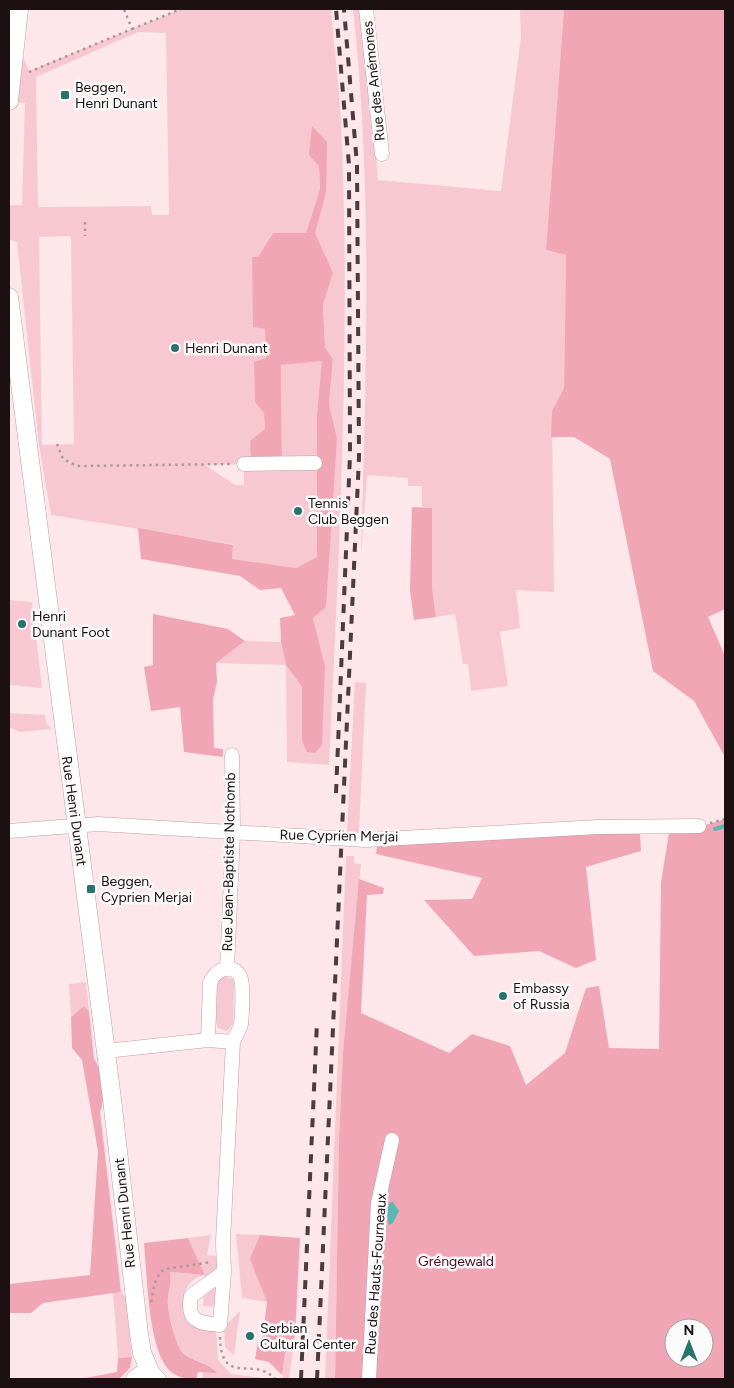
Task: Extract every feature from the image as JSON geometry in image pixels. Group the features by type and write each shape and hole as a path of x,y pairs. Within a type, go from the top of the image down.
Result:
{"main road":[{"path":"9,101 19,9"},
{"name":"Rue Henri Dunant","path":"9,297 106,1052 139,1334 148,1376"}],"street":[{"name":"Rue des Anémones","path":"366,9 382,154"},
{"path":"244,464 315,463"},
{"name":"Rue Jean-Baptiste Nothomb","path":"227,969 233,832 232,755"},
{"name":"Rue Cyprien Merjai","path":"9,831 98,824 366,840 598,827 680,828 700,826"},
{"name":"Rue Jean-Baptiste Nothomb","path":"208,1040 210,984 213,976 219,971 227,969 234,971 240,976 242,984 241,1025 233,1042 220,1326"},
{"path":"106,1052 208,1040 233,1042"},
{"name":"Rue des Hauts-Fourneaux","path":"369,1379 378,1204 392,1140"},
{"path":"220,1326 202,1324 193,1318 189,1307 191,1296 224,1266"}],"path":[{"path":"124,9 132,29"},
{"path":"28,72 181,9"},
{"path":"85,222 85,236"},
{"path":"57,444 63,459 77,466 244,464"},
{"path":"147,1302 151,1302 157,1276 165,1269 224,1266"},
{"path":"220,1326 221,1350 227,1365 233,1368 268,1373 275,1379"}],"shaded area":[{"path":"181,9 331,9 341,122 345,283 342,444 329,765 287,762 286,665 302,687 302,741 325,666 313,618 337,438 329,404 333,359 325,347 323,305 333,273 314,233 326,193 319,166 320,189 306,233 273,233 258,257 252,257 254,327 265,329 266,359 254,362 264,413 265,429 251,441 282,460 281,365 323,360 317,413 317,557 296,568 232,559 233,544 51,515 39,445 17,242 9,239 9,205 22,205 25,103 9,102 13,57 24,59 29,71","holes":["138,32 166,33 169,215 152,215 151,206 38,207 36,77","71,236 74,444 42,445 39,237","244,464 244,485 235,485 205,465"]},
{"path":"353,9 363,9 378,180 501,191 521,37 520,9 564,9 546,250 566,255 564,388 552,411 554,592 516,590 520,628 500,632 508,686 471,691 468,664 463,664 455,614 436,617 432,587 432,508 422,507 422,486 408,486 408,478 367,475 361,556 365,419 366,214 359,77"},
{"name":"Henri Dunant Foot","path":"9,600 32,602 42,688 9,685"},
{"path":"245,641 281,642 286,665 216,663"},
{"path":"355,682 366,683 359,832 347,832"},
{"path":"9,713 45,715 46,723 52,729 19,732 9,727"},
{"path":"346,856 354,856 354,863 361,864 343,1052 339,1138 335,1379 325,1379"},
{"path":"223,976 233,979 234,984 233,1024 227,1031 218,1028 216,1023 217,983"},
{"path":"86,982 89,1011 84,1006 71,1017 69,984"},
{"path":"236,1234 260,1235 251,1259 267,1302 242,1298"},
{"path":"211,1235 207,1255 229,1257 226,1307 203,1306 205,1275 188,1238"},
{"path":"170,1272 205,1275 191,1282 187,1287 184,1307 189,1321 216,1330 218,1360 231,1374 269,1379 202,1379 203,1372 216,1372 188,1356 181,1349 172,1327 168,1303 171,1282"},
{"path":"121,1292 126,1297 132,1357 118,1358 113,1293"},
{"path":"240,1311 234,1356 225,1347 224,1327"},
{"path":"295,1336 289,1379 284,1379 283,1363"}],"green space":[{"path":"564,9 725,9 725,609 708,617 725,656 725,757 694,701 653,671 610,459 574,437 551,437 552,411 564,388 566,255 546,250"},
{"path":"312,126 327,142 326,193 315,233 333,273 323,305 325,347 333,359 329,404 337,438 326,607 313,618 325,666 322,745 315,753 307,752 302,741 302,687 286,665 281,642 280,618 295,615 281,588 260,590 240,576 141,559 138,528 233,545 232,559 296,568 317,557 317,413 322,361 281,365 282,460 251,459 250,441 265,429 264,413 255,402 254,362 266,358 265,329 253,327 252,257 258,257 273,233 306,233 320,189 319,166 309,155"},
{"path":"412,507 432,508 432,587 436,617 414,620 410,590"},
{"path":"153,614 228,629 245,641 216,663 217,682 213,699 214,748 223,749 223,757 184,752 180,707 151,711 144,667 153,665"},
{"name":"Gréngewald","path":"725,819 725,1379 335,1379 339,1138 343,1052 359,879 384,888 383,894 367,895 361,1013 449,1053 472,1034 510,1046 526,1085 565,1053 586,988 599,986 609,1048 659,1049 661,882 669,833 680,833"},
{"path":"598,833 640,833 641,851 586,867 596,960 576,968 539,951 474,956 424,900 472,899 482,878 376,854 377,846"},
{"path":"84,1006 89,1011 94,1059 100,1070 103,1085 103,1100 100,1112 121,1292 43,1303 31,1313 9,1313 9,1284 90,1275 98,1151 82,1060 72,1048 71,1017"},
{"path":"260,1235 300,1238 295,1336 285,1354 282,1375 269,1362 255,1359 258,1342 262,1342 267,1302 250,1259"},
{"path":"188,1238 205,1275 170,1272 171,1282 168,1303 172,1328 181,1350 188,1357 213,1369 217,1373 198,1372 196,1379 175,1375 162,1360 153,1329 150,1310 144,1243"},
{"path":"132,1357 130,1368 119,1379 80,1379 117,1372 118,1358"}],"water":[{"path":"393,1202 399,1211 393,1223 389,1225 387,1213 389,1203"}],"waterway":[{"path":"715,829 725,826"}],"railway":[{"path":"336,9 349,165 350,455 336,793"},
{"path":"317,1379 359,457 357,165 344,9"},
{"path":"301,1379 317,1022"}],"place":[{"name":"Beggen, Henri Dunant","path":"65,95"},
{"name":"Henri Dunant","path":"175,348"},
{"name":"Tennis Club Beggen","path":"298,511"},
{"name":"Henri Dunant Foot","path":"22,624"},
{"name":"Beggen, Cyprien Merjai","path":"91,889"},
{"name":"Embassy of Russia","path":"503,996"},
{"name":"Serbian Cultural Center","path":"250,1336"}]}
